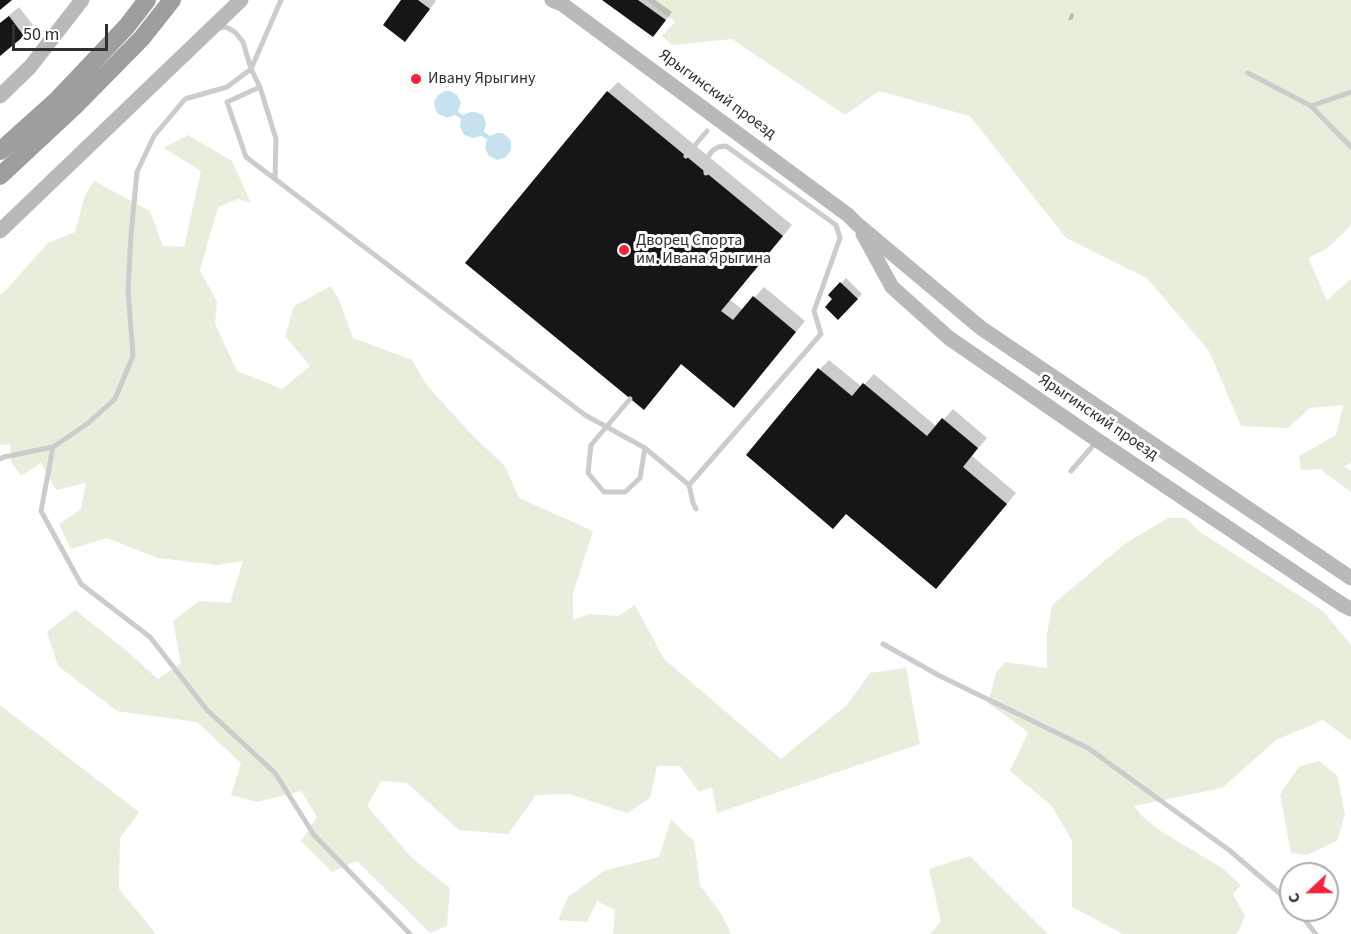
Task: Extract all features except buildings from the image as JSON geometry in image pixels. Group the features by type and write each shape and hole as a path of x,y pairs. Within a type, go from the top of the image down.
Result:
{"highway":[{"path":"0,151 57,100 128,26 147,0"},
{"path":"0,176 75,106 142,38 172,0"}],"main road":[{"path":"0,96 30,67 82,0"},
{"path":"0,231 241,0"},
{"name":"Ярыгинский проезд","path":"552,0 562,4 848,215 981,328 1351,578"},
{"name":"Ярыгинский проезд","path":"856,224 892,287 949,338 1097,440 1351,609"},
{"path":"949,338 965,316"}],"lane":[{"path":"0,459 53,447 87,424 115,399 133,356 128,290 137,172 153,136 185,99 227,87 252,69 281,0"},
{"path":"211,28 226,27 235,32 243,42 276,139 275,178"},
{"path":"1248,73 1311,106 1351,147"},
{"path":"260,87 227,102 246,157 585,415 645,448 689,485 696,509"},
{"path":"1311,106 1351,93"},
{"path":"686,156 707,131"},
{"path":"689,485 820,334 814,311 840,238 837,225 726,146 712,151 706,160 706,173"},
{"path":"630,399 591,445 588,473 604,492 625,492 640,478 645,448"},
{"path":"1071,471 1097,440"},
{"path":"53,447 41,511 81,584 150,637 207,711 275,773 314,835 410,934"},
{"path":"883,644 940,676 1088,748 1229,850 1279,893"},
{"path":"1306,922 1316,934"}],"green space":[{"path":"646,0 1351,0 1351,222 1350,226 1328,248 1308,258 1327,300 1351,279 1351,463 1344,466 1351,471 1351,492 1320,469 1301,470 1299,456 1336,435 1343,405 1310,408 1288,428 1241,426 1209,351 1147,278 1066,238 970,116 879,91 845,115 732,39 672,45 662,36 675,22"},
{"path":"188,135 232,161 251,203 238,199 218,207 200,270 217,302 215,324 237,371 282,389 310,366 285,336 294,306 331,286 339,300 353,338 412,360 428,387 475,438 505,466 519,498 593,531 573,593 573,620 589,614 618,616 635,605 664,659 781,759 848,704 870,673 906,668 920,744 717,813 712,787 699,792 680,766 657,766 650,798 627,813 569,794 536,795 508,834 459,830 407,783 381,781 367,806 412,858 450,888 447,926 430,933 357,861 332,872 301,841 317,817 301,791 257,802 231,795 241,763 197,722 117,711 58,666 47,632 75,610 158,679 181,663 173,621 199,601 230,603 243,561 217,565 158,558 107,538 71,549 59,524 81,509 86,483 56,490 41,463 21,476 11,461 10,444 0,445 0,295 48,243 75,232 85,195 94,181 150,211 163,246 184,247 201,171 164,148"},
{"path":"1168,518 1186,518 1200,532 1323,611 1351,645 1350,740 1323,720 1276,740 1222,788 1134,806 1142,816 1162,832 1222,868 1241,885 1233,894 1245,916 1239,931 1235,934 1123,934 1072,907 1072,841 1052,806 1010,771 1028,732 988,703 996,673 1005,662 1047,668 1047,634 1052,605 1126,543"},
{"path":"0,705 139,812 120,838 119,889 156,934 0,934"},
{"path":"1319,761 1337,775 1345,815 1337,841 1307,855 1291,853 1280,794 1299,767"},
{"path":"671,820 694,841 700,885 722,915 731,934 613,934 615,910 597,901 587,922 558,920 568,897 604,871 659,857"},
{"path":"970,856 1048,934 930,934 941,922 929,869"}],"water":[{"path":"445,91 457,95 461,103 458,112 463,115 475,112 483,115 486,123 484,132 490,136 502,133 509,138 511,150 506,157 497,160 489,156 485,148 487,139 481,136 473,138 464,135 460,127 461,119 455,115 447,118 438,114 434,102 438,95"}],"place":[{"name":"Ивану Ярыгину","path":"416,79"},
{"name":"Дворец Спорта им. Ивана Ярыгина","path":"624,250"}]}
